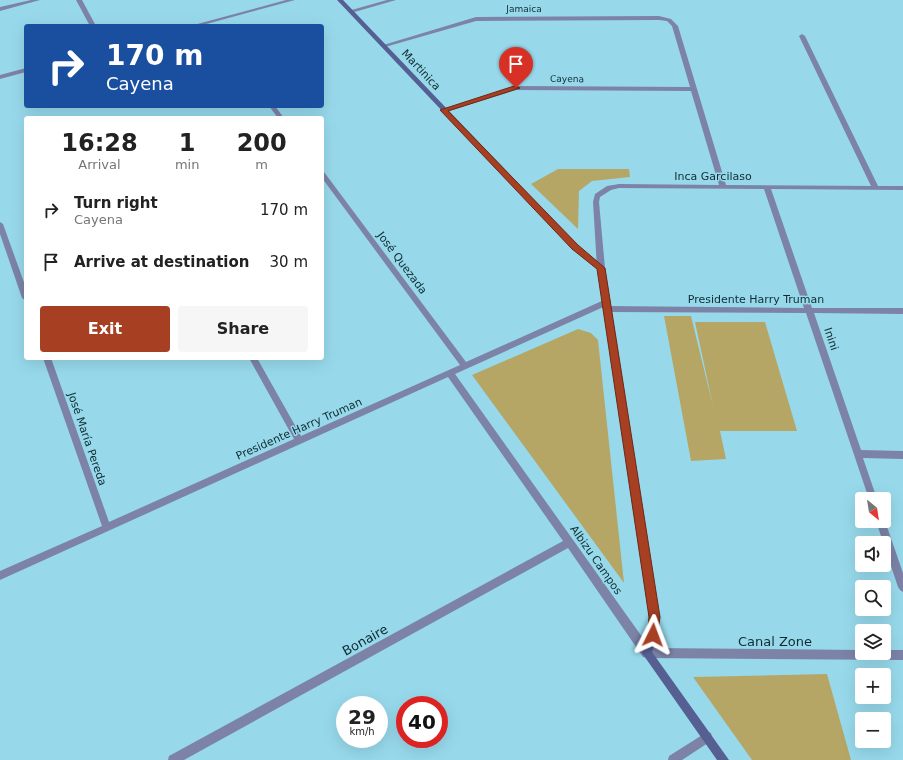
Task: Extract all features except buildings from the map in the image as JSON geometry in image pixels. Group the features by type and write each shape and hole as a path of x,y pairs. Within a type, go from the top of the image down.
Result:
{"street":[{"path":"0,9 37,0"},
{"path":"79,0 92,24"},
{"path":"206,24 292,0"},
{"name":"Martinica","path":"340,0 575,247 601,268"},
{"path":"350,11 393,0"},
{"name":"Jamaica","path":"383,46 476,19 659,18 669,20 675,26 694,89"},
{"path":"802,36 875,187"},
{"path":"0,77 24,71"},
{"name":"Cayena","path":"444,110 516,88 694,89"},
{"path":"694,89 723,187"},
{"name":"José Quezada","path":"324,176 465,366"},
{"name":"Inca Garcilaso","path":"601,268 596,202 597,196 602,191 619,186 903,188"},
{"name":"Inini","path":"767,187 871,492"},
{"path":"0,224 24,292"},
{"path":"601,268 654,617 653,635 647,653"},
{"name":"Presidente Harry Truman","path":"0,576 465,366 607,306 809,311 903,311"},
{"name":"José María Pereda","path":"48,360 106,528"},
{"path":"254,360 299,441"},
{"name":"Albizu Campos","path":"450,373 724,760"},
{"path":"858,454 903,455"},
{"path":"883,528 903,587"},
{"name":"Bonaire","path":"173,760 569,543"},
{"name":"Canal Zone","path":"647,653 903,655"},
{"path":"673,760 707,737"}],"shaded area":[{"path":"558,169 629,169 630,177 592,181 579,191 578,229 531,184"},
{"path":"664,316 691,316 713,406 695,322 765,322 797,431 720,431 726,459 691,461"},
{"path":"578,329 591,333 598,340 624,583 472,375"},
{"path":"827,674 851,760 752,760 693,677"}],"route":[{"path":"516,88 444,110 575,247 601,268 654,617 653,635"}]}
